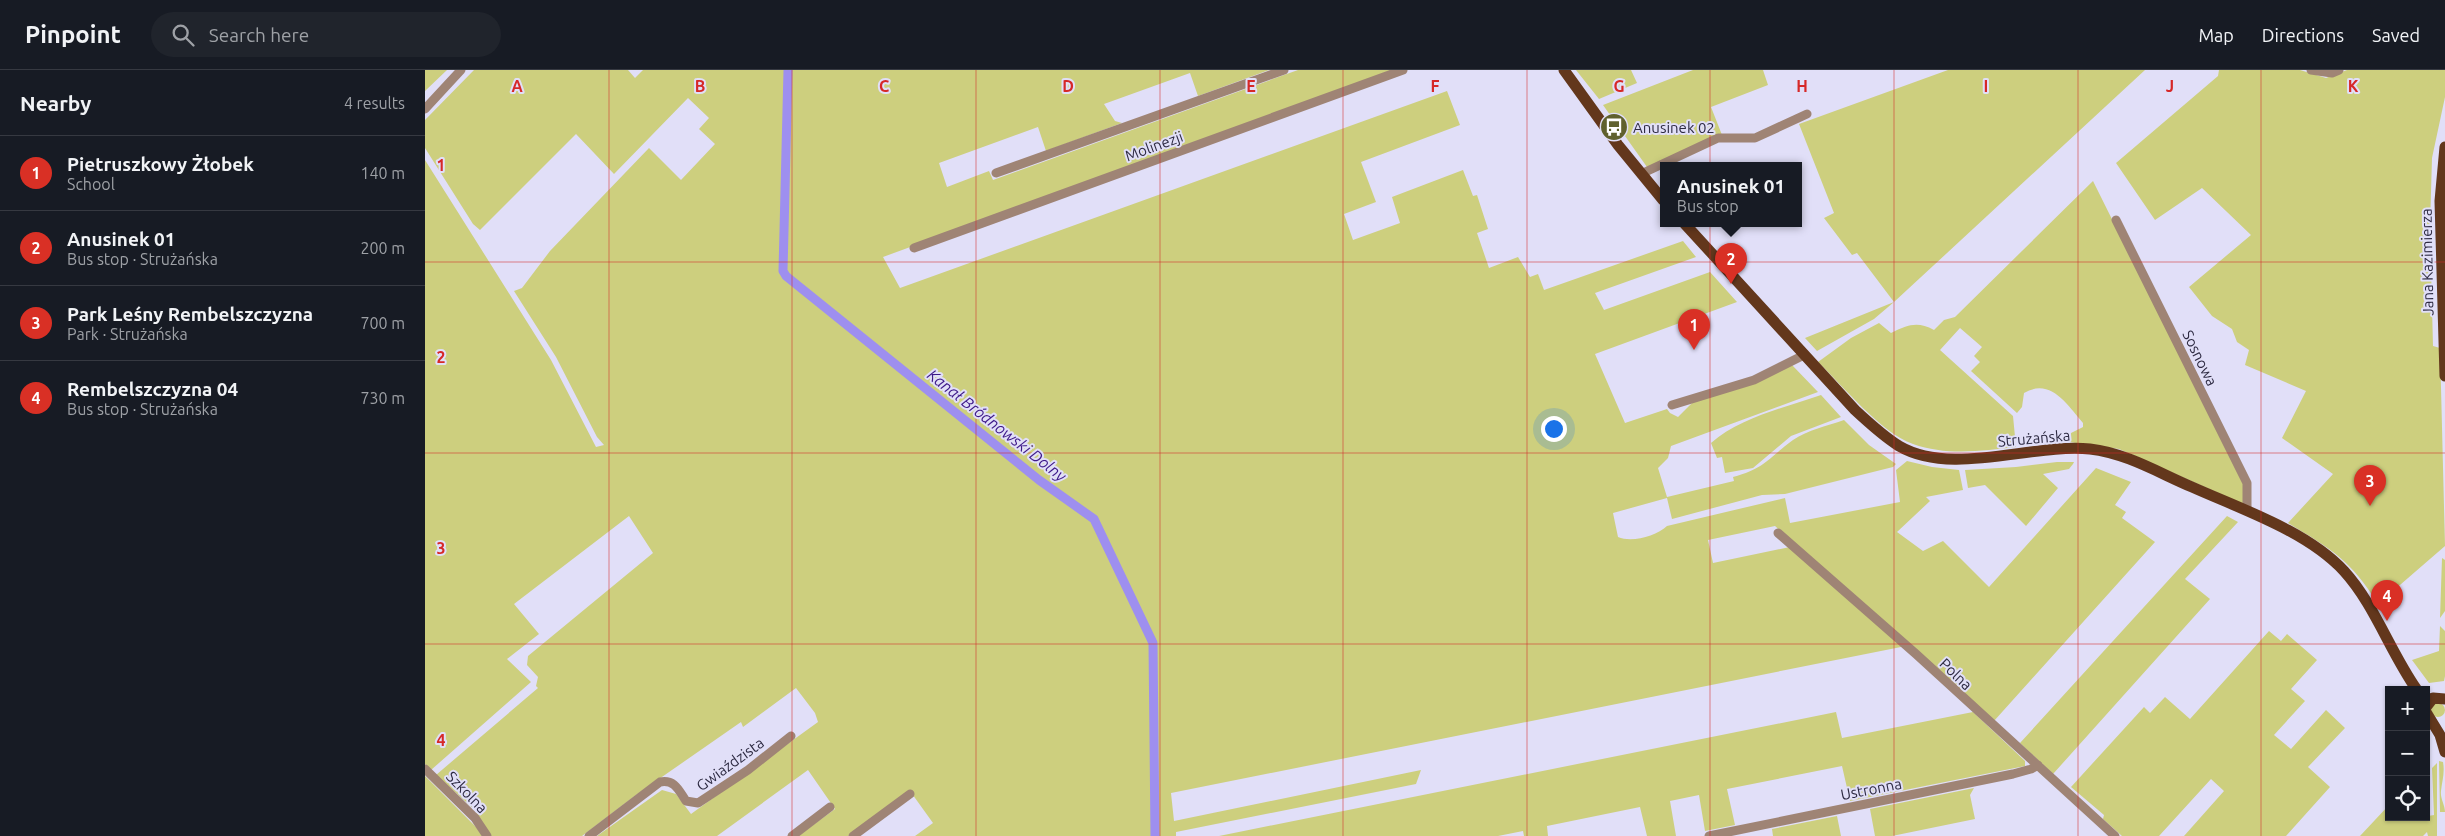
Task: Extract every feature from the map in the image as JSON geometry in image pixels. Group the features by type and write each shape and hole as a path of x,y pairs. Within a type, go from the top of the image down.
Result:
{"main road":[{"path":"1564,70 1641,174 1660,196"},
{"name":"Jana Kazimierza","path":"2445,147 2443,201 2445,376"},
{"name":"Strużańska","path":"1688,227 1855,410 1877,430 1901,447 1924,454 1950,458 1976,458 2063,448 2091,449 2121,456 2247,511 2303,540 2325,554 2343,570 2359,591 2399,664 2414,686"},
{"path":"2444,697 2436,697 2431,710 2445,752"}],"street":[{"path":"425,109 461,70"},
{"path":"996,173 1284,70"},
{"name":"Molinezji","path":"915,248 1403,70"},
{"path":"2311,70 2332,73 2339,70"},
{"path":"1666,162 1717,138 1755,138 1807,114"},
{"path":"1641,174 1660,165"},
{"name":"Sosnowa","path":"2116,220 2247,483 2247,511"},
{"path":"1672,405 1754,380 1804,355"},
{"name":"Polna","path":"1778,533 1836,582 2115,836"},
{"name":"Gwiaździsta","path":"589,836 660,782 675,784 686,801 698,803 748,770 791,736"},
{"name":"Ustronna","path":"1709,836 2013,774 2031,769 2038,764"},
{"name":"Szkolna","path":"425,769 475,818 487,836"},
{"path":"853,836 910,794"},
{"path":"792,836 830,807"}],"green space":[{"path":"425,70 447,70 425,91"},
{"path":"474,70 628,70 635,78 643,70 1269,70 1198,96 1190,73 1104,104 1115,121 1122,123 1046,151 1038,127 939,163 947,187 989,171 993,180 1298,70 1393,70 883,257 900,288 1447,91 1460,125 1361,162 1376,202 1344,214 1353,240 1400,223 1392,197 1463,170 1473,196 1477,195 1488,229 1477,233 1489,268 1518,257 1530,277 1538,274 1544,290 1683,241 1696,257 1595,293 1604,310 1710,272 1737,302 1595,354 1625,423 1667,409 1678,417 1693,402 1792,365 1818,392 1671,446 1668,458 1658,468 1667,497 1734,481 1733,477 1760,466 1793,440 1811,431 1844,420 1869,445 1896,464 1893,467 1785,494 1762,495 1672,519 1667,498 1613,513 1618,537 1624,539 1644,538 1657,533 1667,526 1785,498 1790,523 1900,502 1896,470 1907,461 1932,467 1959,470 1963,490 1926,497 1930,501 1897,532 1923,551 1943,541 1989,587 2096,468 2131,482 2115,505 2126,512 2122,518 2155,542 1994,721 1775,526 1708,540 1713,563 1790,547 1906,646 1171,793 1174,821 1421,770 1416,784 1176,832 1176,836 915,836 933,823 910,791 848,836 798,836 835,809 808,770 717,836 597,836 662,790 676,794 691,814 818,722 815,713 796,688 743,727 741,722 636,795 582,836 491,836 475,814 477,812 436,775 538,688 536,686 538,677 527,665 528,656 653,553 629,516 514,604 539,634 507,659 531,682 431,770 425,764 425,160 551,360 596,447 604,445 597,437 556,357 514,291 522,288 550,251 649,148 681,180 715,144 699,129 709,118 688,98 614,174 576,134 480,230 473,224 425,148 425,120"},
{"path":"1576,70 1631,70 1637,83 1599,99"},
{"path":"1693,70 1763,70 1768,85 1711,107 1722,135 1647,167 1603,105"},
{"path":"1948,70 2145,70 1894,302 1857,253 1852,255 1824,218 1834,213 1799,124"},
{"path":"2219,70 2300,70 2326,78 2347,70 2445,70 2445,97 2432,158 2430,227 2433,346 2440,348 2445,546 2378,604 2359,576 2339,557 2288,523 2333,474 2282,438 2306,391 2245,365 2249,350 2237,342 2232,329 2212,316 2189,287 2251,235 2202,188 2155,220 2116,163 2218,76"},
{"path":"2093,181 2244,485 2243,504 2119,449 2069,442 2071,433 2083,427 2083,423 2065,402 2051,391 2034,389 2024,393 2022,407 2017,413 1971,371 1980,362 1974,356 1982,347 1960,328 1940,350 2013,416 2016,447 1978,451 1951,451 1926,448 1913,444 1888,430 1875,420 1818,362 1851,338 1879,323 1891,333 1913,325 1928,327 1934,330 1944,320 1955,317"},
{"path":"1894,302 1874,319 1817,351 1805,338"},
{"path":"1821,395 1841,417 1791,436 1753,468 1725,473 1722,457 1717,458 1711,443 1736,426 1749,420"},
{"path":"2074,462 2069,469 2043,474 2058,488 2026,526 1985,485 1968,488 1965,470"},
{"path":"2227,516 2238,522 2185,579 2210,599 2053,774 2020,743"},
{"path":"2442,558 2445,560 2445,611 2440,618"},
{"path":"2440,626 2445,631 2445,676 2444,681 2429,683 2412,660 2439,651"},
{"path":"2269,631 2281,641 2287,634 2317,660 2291,689 2305,701 2274,735 2291,749 2326,710 2345,728 2308,767 2330,787 2286,836 2184,836 2224,791 2211,779 2159,836 2122,836 2103,819 2104,815 2071,787 2144,707 2150,713 2165,697 2190,719"},
{"path":"2438,703 2443,705 2445,710 2443,715 2438,717 2433,715 2431,710 2433,705"},
{"path":"1836,712 1842,738 1973,712 2025,761 2025,766 1850,801 1842,766 1727,789 1735,825 1705,831 1699,795 1670,801 1676,836 1647,836 1640,807 1547,826 1548,836 1524,836 1523,831 1498,836 1219,836"},
{"path":"2439,761 2443,762 2444,766 2441,794 2445,812 2440,812"},
{"path":"2437,763 2437,836 2428,836 2427,832 2423,836 2360,836 2385,809 2385,821 2430,821 2430,816 2434,815 2432,768"},
{"path":"425,776 477,828 482,836 425,836"},
{"path":"1974,788 1970,795 1975,819 1892,836 1875,836 1870,809"},
{"path":"1837,816 1841,836 1773,836 1772,829"}],"waterway":[{"name":"Kanał Bródnowski Dolny","path":"788,70 783,271 786,276 1039,480 1094,519 1153,643 1155,836"}],"place":[{"name":"Anusinek 02","path":"1614,127"},
{"name":"Anusinek 01","path":"1731,284"},
{"name":"Pietruszkowy Żłobek","path":"1694,350"},
{"name":"Park Leśny Rembelszczyzna","path":"2370,506"},
{"name":"Rembelszczyzna 04","path":"2387,621"}]}
